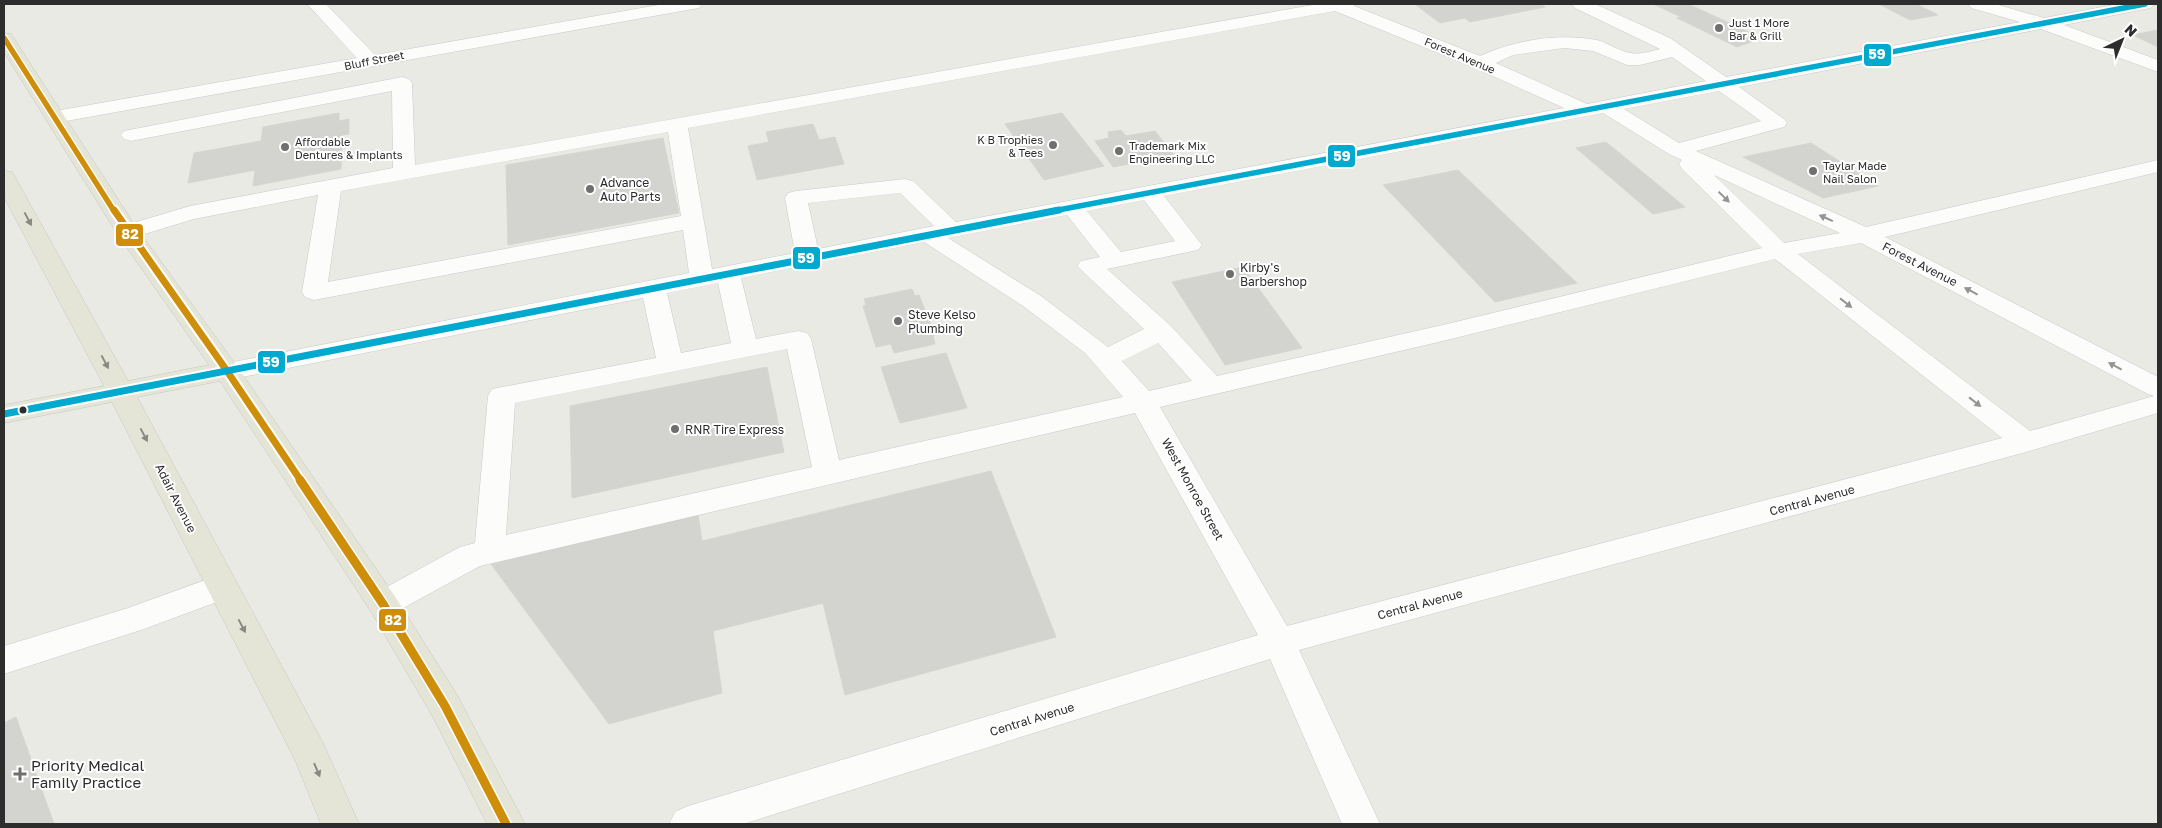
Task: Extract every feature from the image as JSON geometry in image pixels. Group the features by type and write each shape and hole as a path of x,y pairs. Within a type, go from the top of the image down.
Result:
{"main road":[{"path":"4,38 128,232 227,371 383,604 445,706 506,824"},
{"name":"Adair Avenue","path":"6,184 121,392 310,754 340,824"},
{"path":"4,414 227,371"}],"street":[{"path":"316,4 370,60"},
{"name":"Bluff Street","path":"55,117 693,4"},
{"path":"128,232 190,214 331,186 1338,4"},
{"name":"Forest Avenue","path":"1338,4 1480,63 1585,110"},
{"path":"1581,4 1663,42 1777,123 1676,150"},
{"path":"1977,4 2042,23 2155,67"},
{"path":"227,371 808,258 2145,4"},
{"path":"1480,63 1508,50 1564,42 1598,46 1627,59 1640,59 1674,51"},
{"path":"131,135 402,83 404,174"},
{"name":"Forest Avenue","path":"1606,106 1676,150 1864,235 2158,388"},
{"path":"677,124 702,279"},
{"name":"Forest Avenue","path":"1676,150 1780,251 2026,442"},
{"path":"383,604 471,556 490,551 1447,332 1780,251 1864,235 2158,166"},
{"path":"331,186 314,292 693,221"},
{"name":"West Monroe Street","path":"808,258 796,198 905,186 939,233 1094,347 1143,402 1279,642 1361,824"},
{"path":"1150,193 1190,245 1089,266 1161,331 1211,386"},
{"path":"1073,208 1116,261"},
{"path":"728,274 745,349"},
{"path":"654,289 670,364"},
{"path":"1105,359 1161,331"},
{"path":"490,551 502,396 798,339 828,474"},
{"name":"Central Avenue","path":"688,824 1279,642 2026,442 2158,404"},
{"path":"4,660 133,620 222,587"}],"building":[{"path":"1540,4 1545,7 1470,22 1465,18 1440,23 1416,5"},
{"name":"Just 1 More Bar & Grill","path":"1653,4 1688,4 1762,38 1737,47 1677,18 1681,17"},
{"path":"1879,4 1916,4 1938,15 1910,20"},
{"path":"2158,30 2158,47 2133,35"},
{"name":"Affordable Dentures & Implants","path":"339,113 339,121 349,119 349,134 342,135 341,169 253,186 255,170 188,183 194,153 261,141 263,127"},
{"name":"K B Trophies & Tees","path":"1062,113 1104,166 1044,180 1005,124"},
{"path":"813,124 819,140 835,137 844,164 757,180 748,146 769,142 766,132"},
{"name":"Trademark Mix Engineering LLC","path":"1121,130 1144,161 1113,167 1095,141 1109,138 1108,132"},
{"path":"1155,131 1174,155 1144,161 1126,136"},
{"name":"Advance Auto Parts","path":"663,138 679,213 508,245 506,165"},
{"path":"1606,142 1685,207 1653,214 1576,148"},
{"name":"Taylar Made Nail Salon","path":"1811,143 1878,186 1823,198 1743,157"},
{"path":"1458,170 1577,283 1495,302 1383,185"},
{"path":"1243,267 1302,348 1225,365 1172,282"},
{"name":"Steve Kelso Plumbing","path":"912,289 915,296 919,295 935,335 933,336 935,344 894,353 891,344 876,347 863,306 866,305 864,299"},
{"path":"946,353 967,408 900,423 881,367"},
{"name":"RNR Tire Express","path":"767,367 784,452 572,498 570,406"},
{"path":"991,471 1056,637 845,695 823,603 713,631 722,693 609,724 491,564 698,515 702,541"},
{"name":"Priority Medical Family Practice","path":"16,717 54,824 4,824 4,723"}],"transit line":[{"name":"59","path":"4,414 951,230 2145,4"},
{"name":"82","path":"4,38 128,232 227,371 383,604 445,706 506,824"}],"place":[{"name":"Just 1 More Bar & Grill","path":"1719,28"},
{"name":"K B Trophies & Tees","path":"1053,145"},
{"name":"Affordable Dentures & Implants","path":"285,147"},
{"name":"Trademark Mix Engineering LLC","path":"1119,151"},
{"name":"Taylar Made Nail Salon","path":"1813,171"},
{"name":"Advance Auto Parts","path":"590,189"},
{"name":"Kirby's Barbershop","path":"1230,274"},
{"name":"Steve Kelso Plumbing","path":"898,321"},
{"name":"RNR Tire Express","path":"675,429"},
{"name":"Priority Medical Family Practice","path":"20,774"}]}
